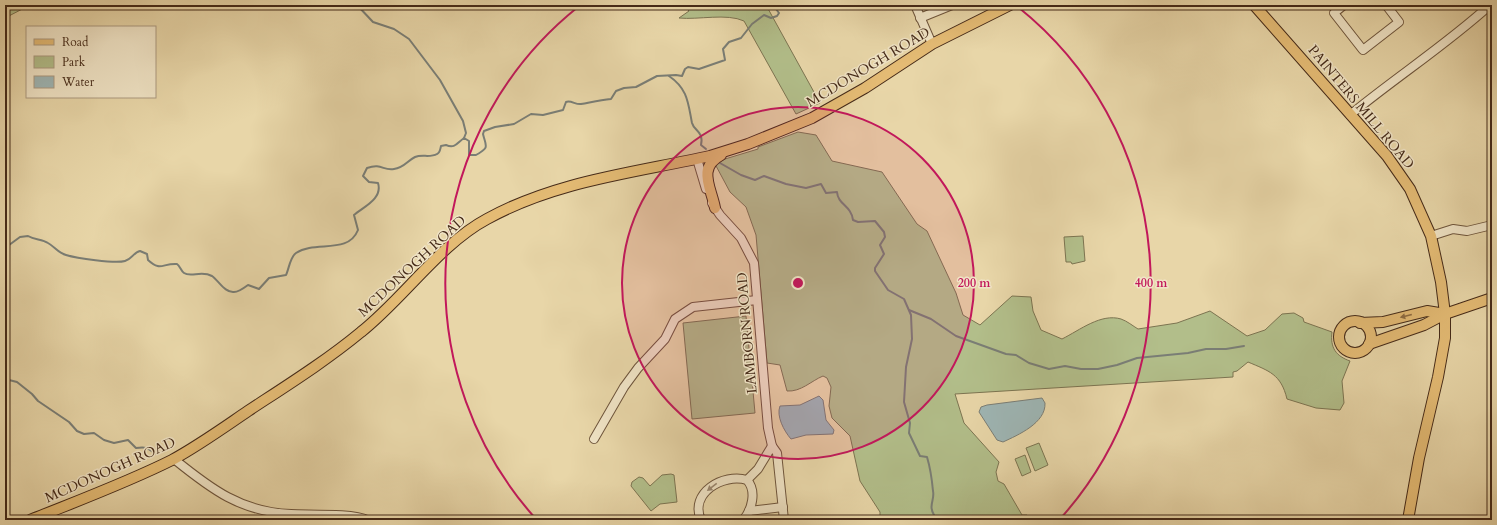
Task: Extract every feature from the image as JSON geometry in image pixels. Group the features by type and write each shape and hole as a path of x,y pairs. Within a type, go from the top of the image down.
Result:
{"main road":[{"name":"MCDONOGH ROAD","path":"30,520 138,476 174,459 286,386 360,333 381,316 454,242 486,219 519,203 568,185 731,150 789,128 827,110 932,44 969,24 1010,5"},
{"name":"PAINTERS MILL ROAD","path":"1254,5 1399,172 1419,207 1431,236 1438,266 1445,314 1445,338 1442,359 1419,458 1408,520"},
{"path":"715,208 708,181 707,169 714,160 731,150"},
{"path":"1445,314 1427,311 1383,322 1352,322 1344,326 1339,334 1340,343 1345,350 1355,353 1364,350 1369,344 1424,325 1445,314 1492,298"},
{"path":"1360,323 1369,330 1369,344"}],"street":[{"path":"915,5 932,44"},
{"path":"920,18 952,5"},
{"path":"1344,5 1334,13 1363,50 1399,22 1386,5"},
{"path":"1350,114 1387,84 1468,25 1490,5"},
{"name":"LAMBORN ROAD","path":"697,158 706,190 715,208 740,238 749,251 754,263 768,428 772,446 777,453 784,520"},
{"path":"1431,236 1453,229 1467,231 1492,225"},
{"path":"594,439 624,387 638,368 665,339 675,319 693,307 757,300"},
{"path":"747,480 758,469 772,446"},
{"path":"174,459 220,494 250,507 276,513 357,517 367,520"},
{"path":"701,520 699,508 702,498 709,488 729,478 747,480 751,484 752,492 750,511 743,520"},
{"path":"750,511 783,507"},
{"path":"332,516 343,520"}],"green space":[{"path":"5,5 30,5 5,18"},
{"path":"684,5 766,5 820,103 796,114 744,21 729,17 679,18 689,11"},
{"path":"798,132 816,135 832,161 882,172 917,224 927,231 956,293 963,315 980,325 1012,296 1031,297 1033,311 1041,330 1062,339 1091,323 1106,318 1121,319 1138,329 1177,323 1210,311 1247,336 1265,330 1282,314 1294,313 1303,318 1304,322 1332,332 1332,343 1335,351 1341,357 1350,361 1342,381 1344,403 1340,410 1316,408 1287,399 1281,384 1273,374 1248,362 1237,371 1233,372 1233,377 955,394 964,423 999,462 996,472 998,481 1004,484 1022,515 1027,515 1028,520 880,520 880,512 860,481 850,436 832,418 829,406 831,387 827,378 823,376 797,390 787,391 780,365 767,363 756,235 746,207 730,192 715,164 725,159 758,149 758,147"},
{"path":"1083,236 1085,261 1072,264 1071,262 1066,262 1064,237"},
{"path":"746,316 755,413 692,419 683,323"},
{"path":"1039,443 1048,465 1035,471 1026,448"},
{"path":"1025,455 1031,472 1022,476 1015,459"},
{"path":"662,475 674,475 677,502 660,504 651,511 631,486 632,482 639,477 643,478 650,486"}],"water":[{"path":"819,396 823,400 826,420 834,430 833,434 806,435 791,439 781,423 779,414 780,406 800,405"},
{"path":"1042,398 1045,403 1041,417 1023,432 1003,442 997,440 979,412 981,407 987,405"}],"waterway":[{"path":"357,5 373,22 394,29 409,39 440,80 463,121 466,133 464,138"},
{"path":"5,248 20,237 28,236 46,242 63,254 78,258 120,262 129,259 140,251 147,254 148,260 156,266 177,264 183,272 190,275 208,274 225,289 231,292 241,290 248,285 259,289 269,278 286,275 291,260 296,253 312,247 339,245 353,238 358,230 354,215 367,206 378,194 378,183 369,182 363,176 367,168 376,166 387,169 397,168 403,166 415,157 432,156 437,154 441,146 454,146 464,138 469,141 469,155 476,155 486,146 483,134 484,131 495,127 514,124 531,114 543,115 563,110 566,102 581,104 611,99 616,91 624,88 636,87 657,76 682,76 685,69 688,67 699,69 725,60 723,49 729,42 741,38 752,24 764,15 771,18 777,16 779,13 773,5"},
{"path":"669,76 684,91 693,126 700,134 702,140 701,145 706,149"},
{"path":"720,163 741,175 755,180 764,176 786,184 806,188 821,184 826,193 837,192 840,200 850,211 853,220 858,222 875,221 884,232 885,237 880,245 884,254 875,268 875,271 888,290 904,299 911,315 912,339 906,367 904,402 910,423 909,433 920,456 927,457 928,461 933,494 933,520"},
{"path":"909,310 931,319 956,336 1006,354 1016,355 1029,363 1049,369 1065,366 1081,369 1098,369 1117,365 1137,358 1188,353 1206,349 1226,349 1244,346"},
{"path":"5,379 17,382 38,401 69,422 77,431 84,434 94,433 104,440 114,443 128,440 136,448 146,448 155,454"}]}
